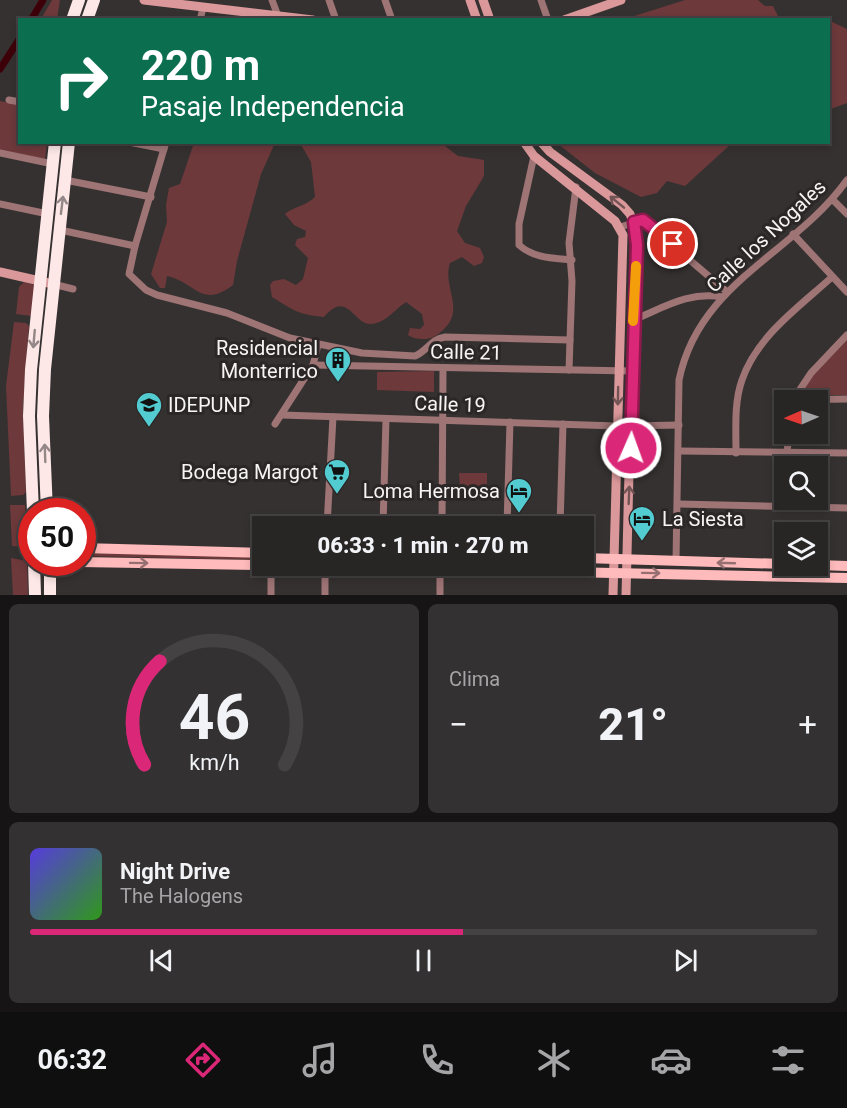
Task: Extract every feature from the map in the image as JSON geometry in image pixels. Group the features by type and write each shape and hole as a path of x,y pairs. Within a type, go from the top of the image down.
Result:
{"highway":[{"path":"72,18 76,2"},
{"path":"32,498 29,416 40,280 55,144"},
{"path":"46,498 43,416 53,284 69,144"},
{"path":"34,576 35,595"},
{"path":"50,576 50,595"}],"main road":[{"path":"144,0 296,18"},
{"path":"470,0 476,18"},
{"path":"483,0 489,18"},
{"path":"568,18 598,4 621,0"},
{"path":"76,2 90,10"},
{"path":"525,144 534,156 576,187 621,227 624,247 618,370 613,595"},
{"path":"543,144 550,152 622,205 634,222 637,245 626,595"},
{"path":"0,272 53,284"},
{"path":"96,548 252,553"},
{"path":"594,558 774,564"},
{"path":"96,562 252,565"},
{"path":"828,565 847,566"},
{"path":"594,572 847,578"}],"street":[{"path":"218,0 222,10"},
{"path":"272,0 278,16"},
{"path":"329,0 335,18"},
{"path":"385,0 391,18"},
{"path":"541,0 547,18"},
{"path":"200,18 203,8"},
{"path":"9,100 18,102"},
{"path":"147,144 165,146 135,246 129,274 146,290 227,313 290,338 362,353 412,356 422,353 435,339 445,337 570,340"},
{"path":"0,153 53,164"},
{"path":"534,156 519,224 519,245 524,250 543,257 572,260"},
{"path":"65,180 151,197"},
{"name":"Calle los Nogales","path":"676,561 679,504 679,380 683,358 699,326 724,294 833,200 847,180"},
{"path":"569,370 572,260 569,243 576,187"},
{"path":"833,200 847,214"},
{"path":"0,204 48,214"},
{"path":"621,227 643,220 724,294"},
{"path":"60,230 135,246"},
{"path":"793,234 847,292"},
{"path":"736,453 736,415 741,381 756,349 832,277"},
{"path":"53,284 73,289"},
{"path":"633,320 682,298 724,294"},
{"path":"800,390 811,373 847,335"},
{"path":"275,424 313,365 318,345"},
{"name":"Calle 21","path":"313,365 632,371"},
{"path":"442,516 443,368"},
{"path":"828,399 847,399"},
{"name":"Calle 19","path":"282,416 617,426"},
{"path":"328,516 333,417"},
{"path":"383,516 386,418"},
{"path":"507,516 510,422"},
{"path":"560,516 563,424"},
{"path":"632,426 679,425"},
{"path":"787,452 788,444"},
{"path":"679,451 847,453"},
{"path":"679,504 847,508"},
{"path":"271,576 271,595"},
{"path":"325,576 325,595"},
{"path":"440,576 440,595"}],"shaded area":[{"path":"52,0 60,0 57,18 42,18"},
{"path":"685,0 758,0 765,6 773,6 779,18 628,18"},
{"path":"805,16 820,18 779,18"},
{"path":"830,21 847,29 847,103 830,109"},
{"path":"0,101 18,105 18,144 47,144 45,159 0,151"},
{"path":"194,144 275,144 261,174 237,261 233,285 222,292 206,295 167,276 165,288 160,288 151,274 167,222 166,205 169,188 180,184"},
{"path":"301,144 442,144 458,156 484,160 484,176 466,206 457,231 465,243 480,248 484,257 482,263 474,266 462,257 450,263 448,272 453,314 450,322 437,335 426,339 408,335 410,328 420,329 424,325 422,314 406,302 386,318 371,324 365,323 345,307 339,306 332,309 324,317 315,316 296,311 272,297 270,285 273,281 284,279 296,285 303,279 308,258 295,245 297,239 305,237 306,231 294,225 285,214 315,197 311,162"},
{"path":"558,144 731,144 685,186 667,181 657,193 641,197 595,173"},
{"path":"24,282 35,285 31,316 16,314 19,287"},
{"path":"14,322 26,323 29,326 23,408 26,492 23,495 11,496 6,386"},
{"path":"847,335 847,395 828,395 828,390 799,390"},
{"path":"434,371 434,392 377,390 377,372"},
{"path":"459,473 487,473 487,488 460,488"},
{"path":"10,505 18,505 18,546 12,546"},
{"path":"96,551 252,555 252,560 96,556"},
{"path":"11,558 18,559 18,576 27,576 28,595 13,595"}],"waterway":[{"path":"32,18 43,0"},
{"path":"0,69 18,41"}],"slow traffic":[{"path":"633,321 636,266"}],"place":[{"name":"Residencial Monterrico","path":"338,383"},
{"name":"IDEPUNP","path":"149,428"},
{"name":"Bodega Margot","path":"337,495"},
{"name":"Loma Hermosa","path":"519,514"},
{"name":"La Siesta","path":"642,542"}],"route":[{"path":"631,448 637,245 634,222 643,220 673,244"}]}
